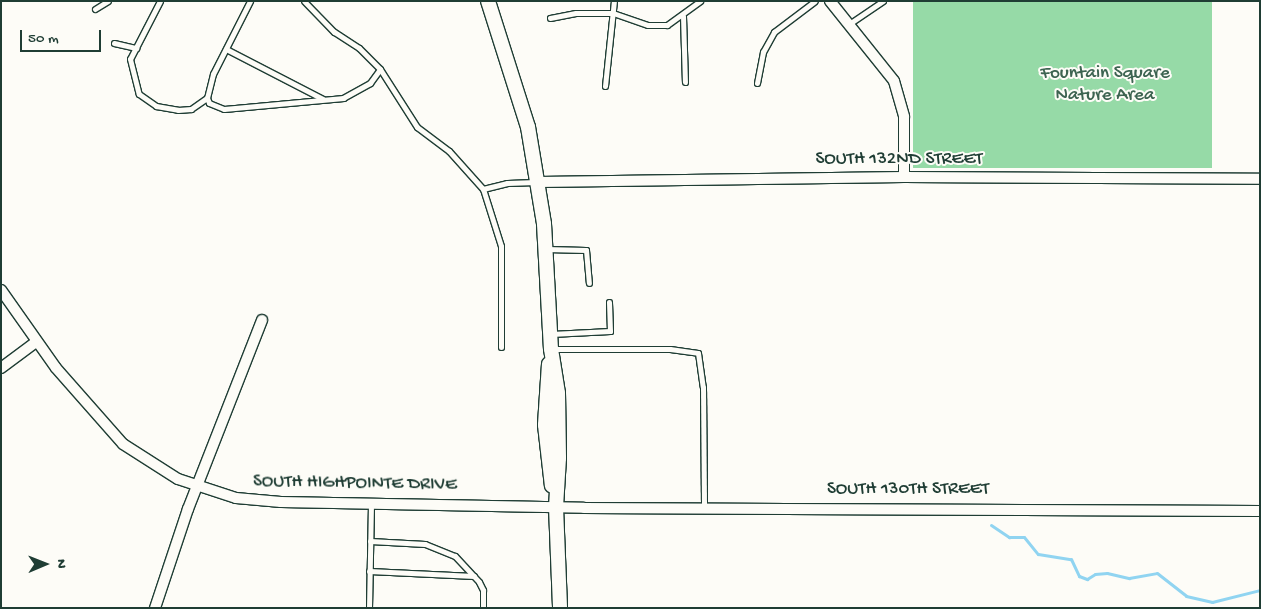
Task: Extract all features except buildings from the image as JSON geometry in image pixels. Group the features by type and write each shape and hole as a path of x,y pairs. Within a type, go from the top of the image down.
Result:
{"main road":[{"path":"488,1 519,92 539,182 546,249 551,342 544,394 545,425 556,507 560,608"}],"street":[{"path":"830,1 887,69 901,97 904,117 904,177"},
{"name":"SOUTH 132ND STREET","path":"539,182 904,177 1260,180"},
{"name":"SOUTH HIGHPOINTE DRIVE","path":"1,290 36,342 98,418 123,444 166,473 197,486 252,500 556,507"},
{"path":"155,608 197,486 262,320"},
{"path":"1,368 36,342"},
{"name":"SOUTH 130TH STREET","path":"556,507 1260,511"}],"lane":[{"path":"95,9 108,1"},
{"path":"160,1 130,59 139,94 156,106 178,110 191,109 207,98"},
{"path":"250,1 213,74 207,98 209,103 224,109 324,99 356,92 380,69"},
{"path":"304,1 334,32 359,48 380,69 417,127 450,151 483,189 501,246 501,347"},
{"path":"605,86 614,1"},
{"path":"550,18 576,13 614,13 648,25 667,25 683,16 700,1"},
{"path":"757,83 763,52 774,32 815,1"},
{"path":"849,24 883,1"},
{"path":"683,16 685,82"},
{"path":"114,43 136,48"},
{"path":"226,49 324,99"},
{"path":"483,189 506,183 539,182"},
{"path":"546,249 586,250 589,283"},
{"path":"551,342 610,331 609,302"},
{"path":"551,342 698,352 703,379 704,507"},
{"path":"369,608 371,503"},
{"path":"370,541 408,542 440,548 456,556 474,576 483,590 483,608"},
{"path":"369,571 474,576"}],"green space":[{"name":"Fountain Square Nature Area","path":"913,1 1212,1 1212,168 913,168"}],"waterway":[{"path":"991,525 1009,537 1024,537 1038,554 1071,559 1079,576 1087,579 1095,574 1107,573 1129,578 1157,573 1186,596 1212,602 1260,590"}]}
